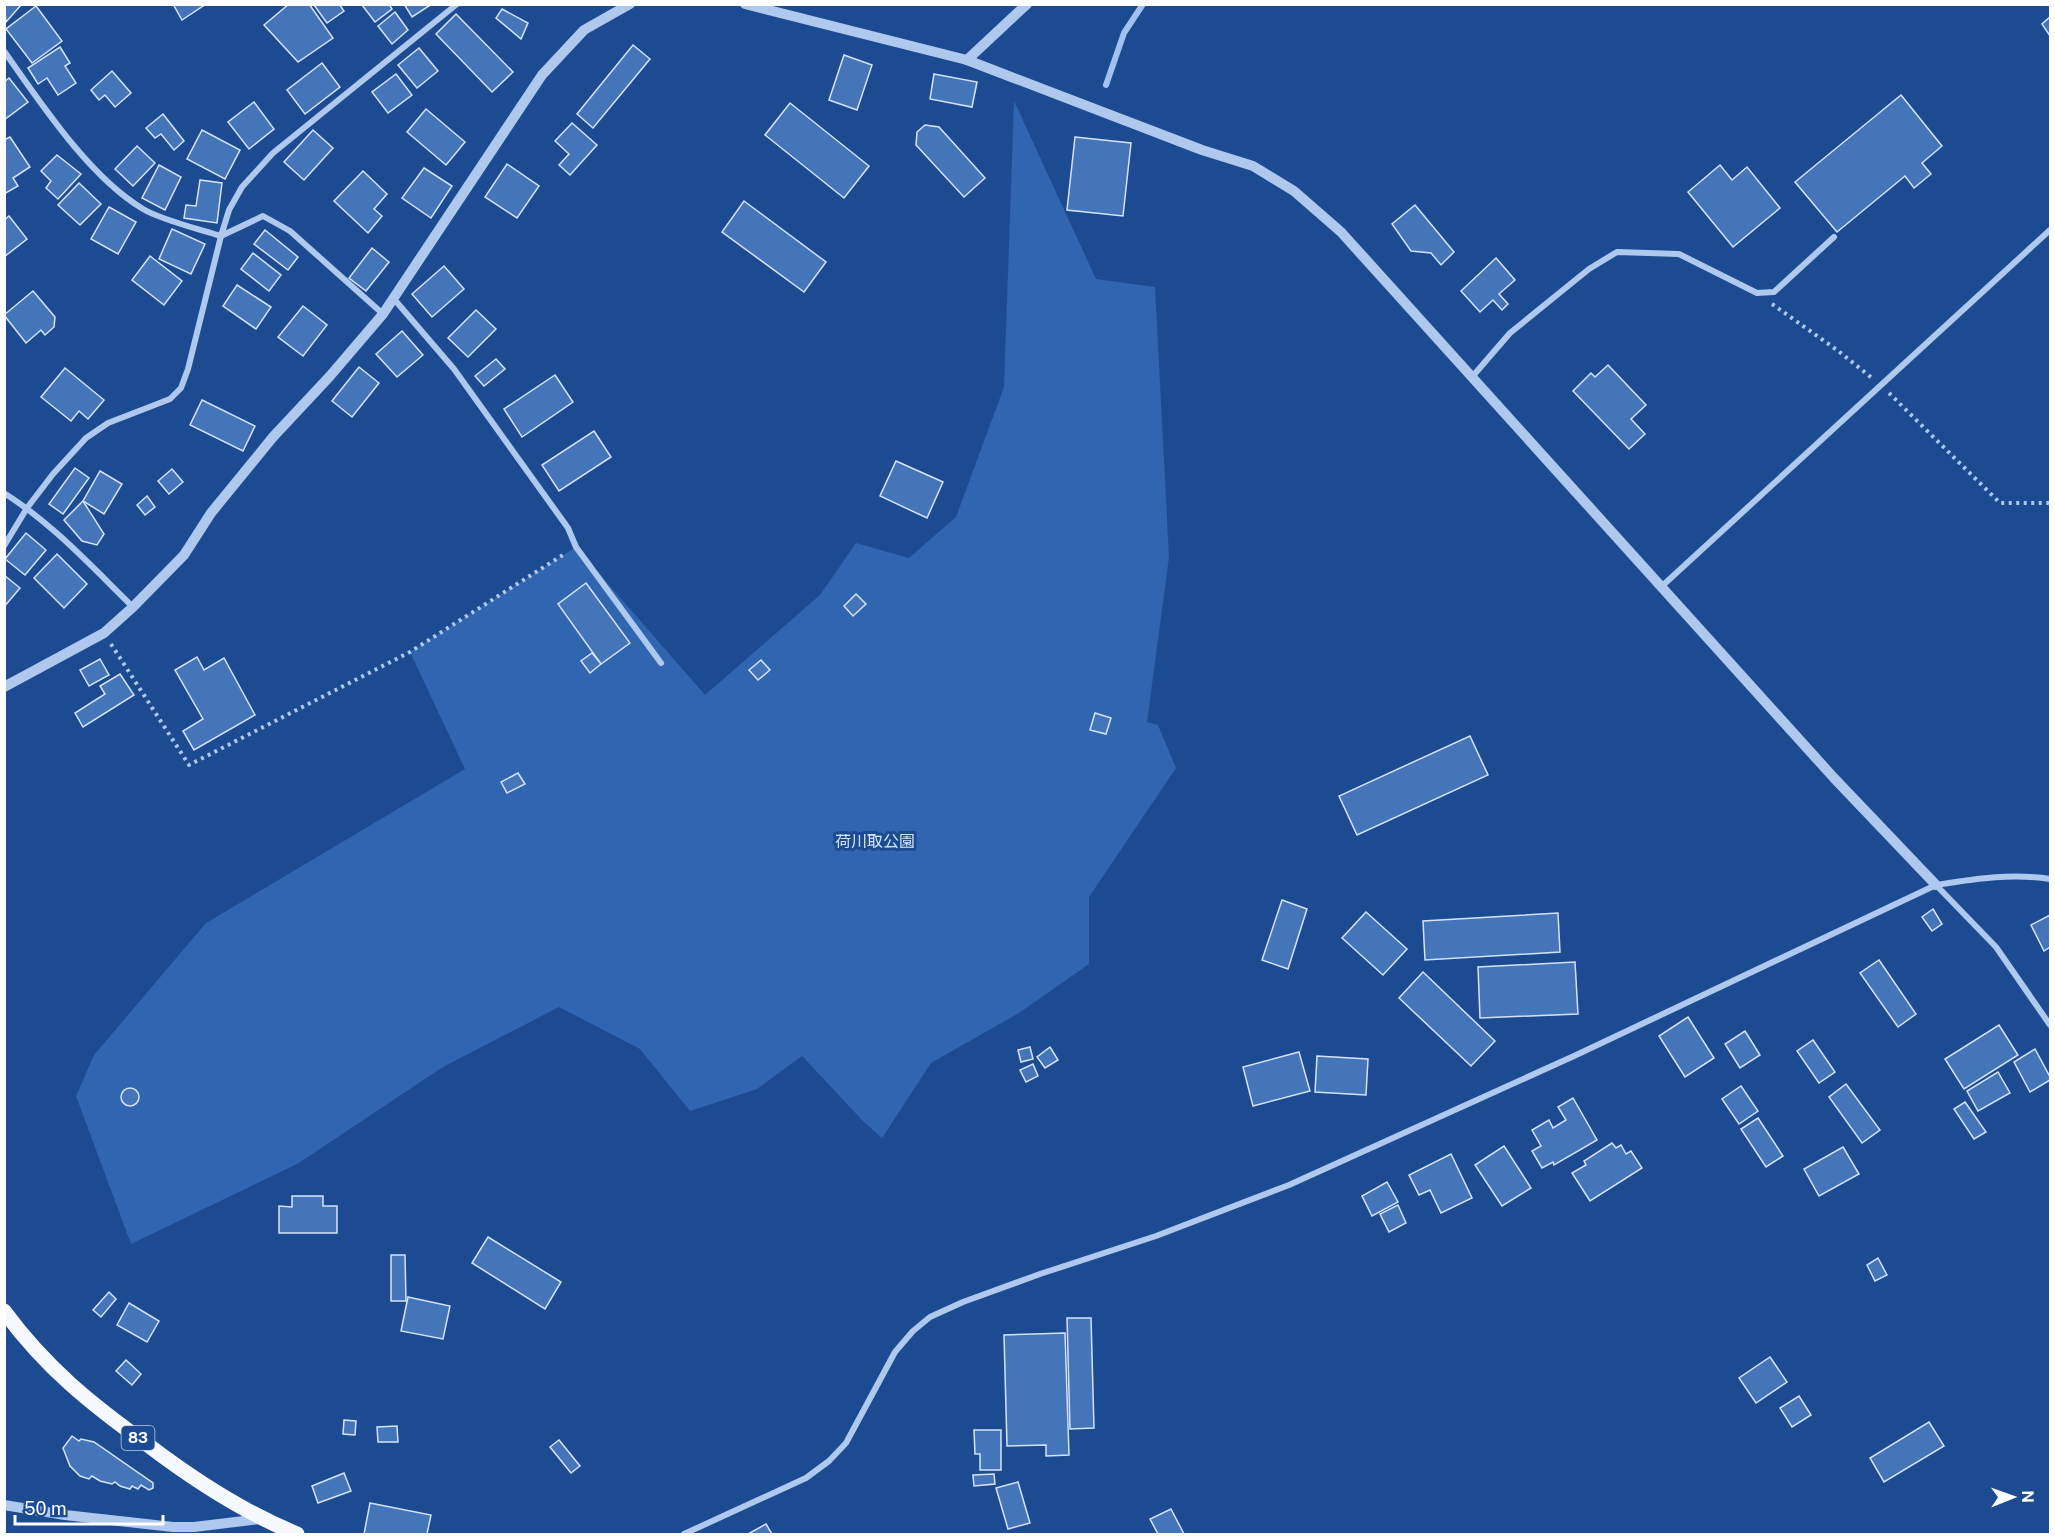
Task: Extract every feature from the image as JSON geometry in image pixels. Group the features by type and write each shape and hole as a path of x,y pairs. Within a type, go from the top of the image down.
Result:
{"main road":[{"name":"83","path":"4,1311 20,1333 63,1379 104,1413 180,1469 260,1519 297,1534"}],"street":[{"path":"4,546 27,508 53,474 86,438 108,423 170,399 181,388 188,369 220,236 229,210 242,187 273,153 458,4"},
{"path":"4,687 104,633 184,555 211,513 273,436 330,376 383,314 542,75 584,30 630,4"},
{"path":"745,4 967,60 1202,150 1253,166 1294,191 1341,232 1834,777 1996,947 2050,1025"},
{"path":"967,60 1027,4"},
{"path":"4,51 61,129 123,196 145,211 220,236 263,216 290,231 383,314"},
{"path":"1661,587 2050,230"},
{"path":"1471,378 1518,326 1588,269 1617,252 1679,254 1757,293 1774,292 1834,237"},
{"path":"394,299 454,369 568,528 576,547 661,663"},
{"path":"4,493 27,508 69,544 133,607"},
{"path":"684,1534 806,1478 829,1461 846,1443 895,1352 913,1330 930,1317 963,1302 1156,1236 1289,1185 1574,1056 1936,885 1995,876 2050,879"},
{"path":"4,1505 194,1531 260,1519"}],"path":[{"path":"1757,293 1837,350 1881,385 1951,452 1980,485 2000,502 2050,503"},
{"path":"104,633 189,765 410,652 576,547"}],"green space":[{"name":"荷川取公園","path":"1014,101 1096,279 1155,287 1169,557 1147,722 1158,725 1176,768 1089,897 1089,964 1019,1013 931,1063 882,1138 802,1056 757,1089 690,1111 640,1049 559,1007 443,1067 299,1163 131,1244 76,1096 94,1055 206,923 465,769 410,652 576,547 705,695 820,595 856,543 909,558 956,517 1004,387"}],"building":[{"path":"4,4 22,4 6,22"},
{"path":"173,4 206,4 182,20"},
{"path":"289,4 309,4 333,38 298,62 264,25"},
{"path":"339,4 344,11 327,23 314,5"},
{"path":"389,4 392,9 375,22 362,5"},
{"path":"404,4 432,4 412,17"},
{"path":"36,6 62,41 32,63 6,29"},
{"path":"502,9 528,23 521,39 496,18"},
{"path":"395,12 408,30 392,44 378,26"},
{"path":"456,14 513,72 492,92 436,34"},
{"path":"2050,17 2050,36 2042,24"},
{"path":"633,45 650,59 593,128 577,114"},
{"path":"60,47 70,63 65,66 76,83 58,95 47,78 38,84 28,68"},
{"path":"419,48 438,71 417,88 398,65"},
{"path":"844,55 872,65 857,110 829,100"},
{"path":"322,63 340,87 305,114 287,90"},
{"path":"112,71 131,93 115,107 105,95 99,100 91,90"},
{"path":"396,74 412,95 388,113 372,92"},
{"path":"934,74 977,82 972,107 930,99"},
{"path":"9,78 28,102 4,120 4,82"},
{"path":"1901,95 1942,146 1922,163 1931,174 1914,188 1905,176 1837,232 1795,182"},
{"path":"254,102 274,129 249,149 228,122"},
{"path":"790,103 869,166 844,198 765,135"},
{"path":"426,109 465,142 446,165 407,132"},
{"path":"163,114 184,141 174,150 161,134 155,138 146,128"},
{"path":"572,123 597,145 570,175 559,165 569,154 555,141"},
{"path":"925,125 939,127 985,178 964,197 916,145 917,132"},
{"path":"202,130 240,150 225,179 187,159"},
{"path":"313,130 333,148 304,180 284,162"},
{"path":"10,137 30,167 13,178 18,186 4,194 4,140"},
{"path":"1075,137 1131,143 1123,216 1067,210"},
{"path":"137,146 155,163 133,186 115,169"},
{"path":"57,155 81,174 58,199 46,188 51,181 41,171"},
{"path":"507,164 539,186 517,218 485,197"},
{"path":"159,165 181,177 165,210 142,198"},
{"path":"1720,165 1732,180 1747,167 1780,208 1733,247 1688,192"},
{"path":"424,168 452,186 431,218 402,198"},
{"path":"363,171 387,194 374,209 382,216 368,233 334,201"},
{"path":"200,180 222,183 217,223 184,218 186,205 196,206"},
{"path":"79,183 101,204 80,225 58,205"},
{"path":"744,201 826,262 804,292 722,232"},
{"path":"1415,205 1454,252 1441,265 1431,253 1411,251 1392,224"},
{"path":"109,207 136,222 118,254 91,239"},
{"path":"9,216 27,239 4,257 4,220"},
{"path":"172,229 205,244 191,274 159,259"},
{"path":"265,230 298,257 288,270 254,244"},
{"path":"372,248 389,262 366,291 349,278"},
{"path":"253,253 281,275 269,291 241,269"},
{"path":"150,256 182,281 164,305 132,280"},
{"path":"1496,258 1515,280 1499,294 1508,304 1502,310 1493,300 1480,312 1461,291"},
{"path":"444,266 464,289 432,317 412,294"},
{"path":"237,285 271,307 256,329 223,306"},
{"path":"33,291 55,317 54,327 45,335 41,330 26,343 4,315"},
{"path":"303,306 327,325 303,356 278,337"},
{"path":"476,310 496,329 468,357 448,338"},
{"path":"402,331 423,355 397,377 376,354"},
{"path":"496,359 505,369 484,386 475,376"},
{"path":"1608,365 1646,405 1631,419 1645,434 1629,449 1573,391 1591,373 1595,377"},
{"path":"359,367 379,383 352,417 332,401"},
{"path":"65,368 104,400 88,419 79,411 71,421 41,397"},
{"path":"555,375 573,402 522,437 504,409"},
{"path":"202,400 255,426 243,451 190,425"},
{"path":"594,431 611,457 559,491 542,465"},
{"path":"896,461 943,482 927,518 880,496"},
{"path":"75,468 89,478 63,514 49,504"},
{"path":"172,469 183,482 169,494 158,481"},
{"path":"100,471 122,484 104,514 83,501"},
{"path":"147,496 155,507 145,515 137,505"},
{"path":"83,501 104,534 97,545 82,541 64,520"},
{"path":"26,533 46,550 25,575 5,559"},
{"path":"57,554 87,584 64,608 34,578"},
{"path":"4,575 20,588 4,607"},
{"path":"586,583 630,643 601,664 558,604"},
{"path":"856,594 866,604 853,616 844,606"},
{"path":"592,653 601,664 590,673 581,661"},
{"path":"197,657 204,670 224,658 255,715 194,750 183,731 203,719 175,670"},
{"path":"100,659 109,675 89,686 80,670"},
{"path":"761,660 770,670 758,680 749,670"},
{"path":"120,674 134,695 83,727 75,713 105,694 100,686"},
{"path":"1095,713 1111,718 1106,734 1090,730"},
{"path":"1470,736 1488,775 1357,835 1339,796"},
{"path":"518,773 525,784 507,793 501,782"},
{"path":"1282,900 1307,909 1288,969 1262,960"},
{"path":"1933,909 1942,924 1932,931 1922,917"},
{"path":"1366,912 1407,949 1383,975 1342,938"},
{"path":"1558,913 1560,952 1425,960 1423,921"},
{"path":"2050,915 2050,947 2044,951 2031,925"},
{"path":"1879,960 1916,1014 1898,1027 1860,973"},
{"path":"1575,962 1578,1014 1480,1018 1478,967"},
{"path":"1423,972 1495,1041 1471,1066 1399,998"},
{"path":"1688,1017 1714,1058 1685,1077 1659,1036"},
{"path":"1999,1025 2018,1055 1964,1089 1945,1059"},
{"path":"1745,1031 1760,1055 1740,1068 1725,1044"},
{"path":"1813,1040 1835,1072 1819,1083 1797,1051"},
{"path":"1030,1047 1033,1059 1021,1062 1018,1050"},
{"path":"1050,1047 1058,1060 1045,1068 1037,1057"},
{"path":"2035,1049 2050,1080 2030,1092 2014,1062"},
{"path":"1299,1052 1310,1091 1253,1106 1243,1067"},
{"path":"1317,1056 1368,1059 1366,1095 1315,1092"},
{"path":"1033,1064 1038,1076 1026,1082 1020,1070"},
{"path":"1998,1072 2010,1093 1978,1111 1967,1091"},
{"path":"1846,1084 1880,1130 1862,1143 1829,1097"},
{"path":"1741,1086 1758,1111 1739,1124 1722,1099"},
{"path":"130,1088 136,1091 139,1097 136,1103 130,1106 124,1103 121,1097 124,1091"},
{"path":"1573,1098 1597,1140 1554,1165 1553,1162 1542,1168 1532,1151 1541,1146 1532,1130 1549,1120 1553,1128 1566,1120 1558,1107"},
{"path":"1965,1102 1986,1132 1974,1139 1954,1109"},
{"path":"1758,1118 1783,1156 1766,1167 1741,1129"},
{"path":"1612,1143 1616,1148 1621,1145 1626,1154 1631,1151 1642,1168 1590,1201 1572,1173 1586,1165 1584,1161"},
{"path":"1504,1146 1531,1188 1502,1206 1475,1165"},
{"path":"1843,1147 1859,1174 1819,1196 1804,1169"},
{"path":"1451,1154 1472,1198 1441,1213 1430,1190 1419,1195 1409,1175"},
{"path":"1387,1182 1398,1202 1372,1216 1362,1196"},
{"path":"292,1196 323,1196 323,1206 337,1206 337,1233 279,1233 279,1206 292,1207"},
{"path":"1398,1205 1406,1223 1389,1232 1380,1214"},
{"path":"488,1237 561,1282 545,1309 472,1263"},
{"path":"391,1255 405,1255 406,1301 391,1301"},
{"path":"1878,1258 1887,1275 1875,1281 1867,1265"},
{"path":"109,1292 116,1299 101,1317 93,1310"},
{"path":"408,1297 450,1306 443,1339 401,1331"},
{"path":"129,1303 159,1321 147,1342 117,1325"},
{"path":"1067,1318 1091,1318 1094,1428 1070,1429"},
{"path":"1065,1333 1069,1455 1046,1456 1046,1445 1007,1446 1004,1335"},
{"path":"1770,1357 1787,1382 1756,1403 1739,1378"},
{"path":"126,1360 141,1374 132,1385 116,1371"},
{"path":"1799,1396 1811,1415 1792,1427 1780,1408"},
{"path":"344,1420 356,1421 355,1435 343,1434"},
{"path":"1929,1422 1944,1446 1884,1482 1870,1458"},
{"path":"397,1426 398,1442 378,1442 377,1427"},
{"path":"974,1430 1001,1430 1001,1470 980,1470 980,1454 975,1454"},
{"path":"72,1436 79,1441 81,1439 94,1442 153,1483 153,1488 149,1490 141,1485 138,1489 132,1486 130,1489 115,1482 112,1484 100,1481 92,1476 89,1479 80,1476 70,1466 63,1448"},
{"path":"559,1440 580,1466 571,1473 550,1447"},
{"path":"344,1473 351,1491 318,1503 312,1486"},
{"path":"994,1474 995,1484 974,1486 973,1475"},
{"path":"1018,1482 1030,1523 1008,1529 996,1488"},
{"path":"370,1503 431,1515 427,1534 364,1534"},
{"path":"1171,1509 1184,1534 1158,1534 1150,1519"},
{"path":"766,1524 772,1534 748,1534"}],"waterway":[{"path":"1106,85 1124,33 1143,4"}]}
